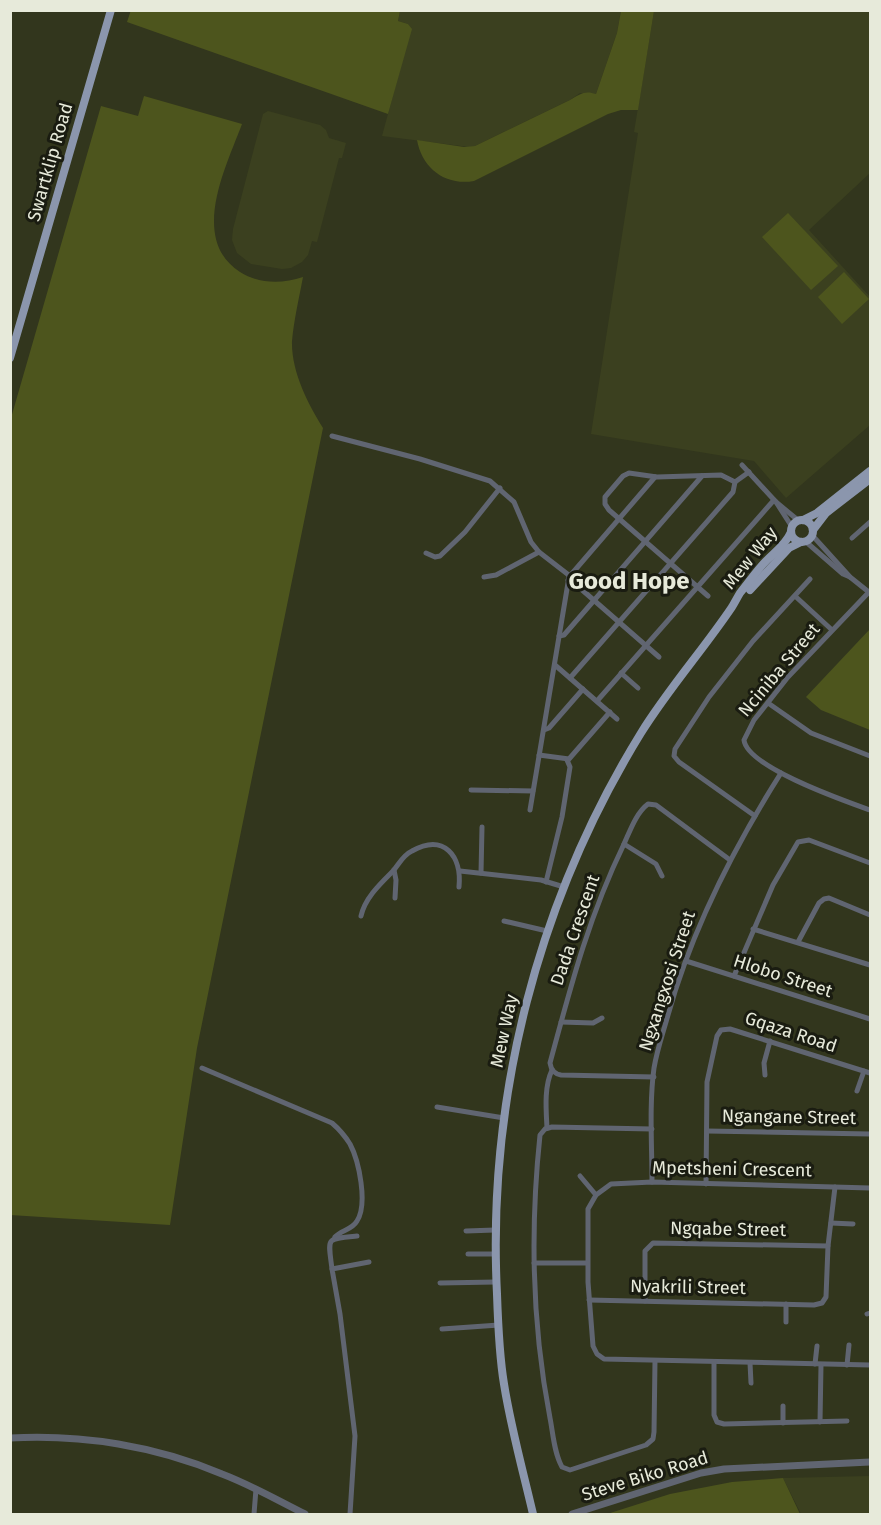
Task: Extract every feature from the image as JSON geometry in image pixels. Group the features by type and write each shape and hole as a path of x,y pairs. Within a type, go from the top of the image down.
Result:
{"main road":[{"name":"Swartklip Road","path":"10,358 111,10"},
{"name":"Mew Way","path":"533,1515 507,1402 498,1325 495,1230 504,1118 525,1009 547,931 598,810 636,741 674,684 767,560 788,539 796,525 817,513 870,471"},
{"name":"Mew Way","path":"734,604 739,602 789,548 808,537 826,513 870,479"},
{"name":"Mew Way","path":"796,525 810,524 808,537"},
{"name":"Mew Way","path":"796,525 794,538 808,537"}],"street":[{"path":"332,436 420,459 490,481 514,502 531,542 539,552 659,657"},
{"path":"742,465 796,525"},
{"path":"570,678 734,492 735,482 749,472"},
{"path":"708,596 620,519 605,504 605,497 627,473 655,477 723,475 735,482"},
{"path":"560,636 564,635 702,476"},
{"path":"530,810 569,578 655,477"},
{"path":"426,554 440,556 470,527 500,488"},
{"path":"597,701 775,501"},
{"path":"852,538 870,524"},
{"path":"808,537 870,593"},
{"path":"484,577 496,575 539,552"},
{"path":"755,816 679,762 674,753 709,697 753,641 810,579"},
{"name":"Nciniba Street","path":"870,593 794,670 744,737 744,744 751,752 782,773 870,810"},
{"path":"795,596 832,630"},
{"path":"555,665 617,718"},
{"path":"621,673 638,688"},
{"path":"544,730 549,728 583,689"},
{"path":"768,703 811,733 870,756"},
{"path":"567,760 610,712"},
{"path":"539,755 567,760"},
{"path":"546,882 562,817 570,767 567,760"},
{"name":"Ngxangxosi Street","path":"652,1182 654,1077 660,1045 686,961 704,915 730,860 782,773"},
{"path":"471,790 533,791"},
{"name":"Dada Crescent","path":"655,1361 654,1432 651,1440 646,1445 570,1470 562,1467 556,1449 542,1371 534,1263 536,1176 540,1135 547,1128 547,1093 552,1070 550,1063 574,970 591,921 624,844 643,809 648,804 653,804 730,860"},
{"path":"481,873 482,827"},
{"path":"734,976 753,929 792,851 801,840 809,840 870,864"},
{"path":"624,844 656,864 662,876"},
{"path":"361,916 363,907 374,892 410,851 431,845 447,849 457,861 460,871 459,887"},
{"path":"394,870 395,898"},
{"path":"460,871 546,882 564,887"},
{"path":"798,942 819,903 824,899 829,898 870,915"},
{"path":"504,921 547,931"},
{"path":"753,929 870,965"},
{"name":"Hlobo Street","path":"686,961 870,1019"},
{"path":"561,1022 592,1023 602,1018"},
{"name":"Gqaza Road","path":"706,1184 708,1076 719,1033 723,1029 730,1029 867,1072 857,1091"},
{"path":"765,1075 763,1064 770,1041"},
{"path":"202,1068 332,1123 345,1136 358,1168 361,1206 359,1219 331,1240 329,1245 355,1436 350,1515"},
{"path":"552,1070 561,1075 654,1077"},
{"path":"437,1107 504,1118"},
{"path":"547,1128 652,1129"},
{"name":"Ngangane Street","path":"706,1131 870,1134"},
{"path":"580,1176 596,1195 588,1209 587,1263 593,1346 599,1357 607,1360 870,1365"},
{"name":"Mpetsheni Crescent","path":"596,1195 616,1182 870,1188"},
{"name":"Nyakrili Street","path":"589,1300 814,1305 825,1301 828,1246 835,1187"},
{"path":"831,1223 853,1224"},
{"path":"466,1231 495,1230"},
{"path":"335,1237 357,1236"},
{"name":"Ngqabe Street","path":"645,1301 645,1251 653,1243 828,1246"},
{"path":"468,1254 496,1254"},
{"path":"332,1269 369,1262"},
{"path":"534,1263 587,1263"},
{"path":"440,1283 496,1282"},
{"path":"786,1304 786,1322"},
{"path":"442,1329 498,1325"},
{"path":"847,1365 849,1345"},
{"path":"817,1346 820,1422"},
{"path":"714,1362 714,1415 717,1422 724,1424 847,1421"},
{"path":"750,1363 751,1383"},
{"path":"783,1406 783,1423"},
{"path":"10,1438 67,1437 133,1447 200,1465 256,1489 305,1515"},
{"name":"Steve Biko Road","path":"572,1515 701,1473 724,1469 870,1462"},
{"path":"254,1515 256,1489"}],"shaded area":[{"path":"131,10 400,11 398,21 408,24 412,29 388,114 127,22"},
{"path":"400,11 621,11 617,33 596,94 580,93 570,100 469,147 382,136 411,29 408,24 398,21"},
{"path":"621,11 654,11 638,110 621,110 608,114 474,181 454,181 436,173 430,167 424,159 417,140 464,147 475,146 580,94 589,92 596,94 617,33"},
{"path":"654,11 870,11 870,173 809,230 870,297 870,425 786,498 754,461 591,434 638,133 634,132"},
{"path":"144,96 242,124 221,181 216,202 214,222 217,241 225,258 247,276 271,282 303,277 294,325 292,352 301,387 323,428 197,1048 170,1225 10,1215 11,418 101,106 138,116"},
{"path":"268,111 320,125 326,130 329,138 346,143 342,158 339,158 317,242 312,241 308,255 302,262 291,268 282,269 251,264 237,253 232,240 263,114"},
{"path":"788,213 838,266 811,290 762,237"},
{"path":"844,272 869,299 842,324 818,297"},
{"path":"870,629 870,730 821,710 806,697"},
{"path":"870,1476 870,1514 801,1514 783,1478"},
{"path":"783,1478 800,1514 607,1514 670,1494 732,1482"}],"district":[{"name":"Good Hope","path":"629,581"}]}
